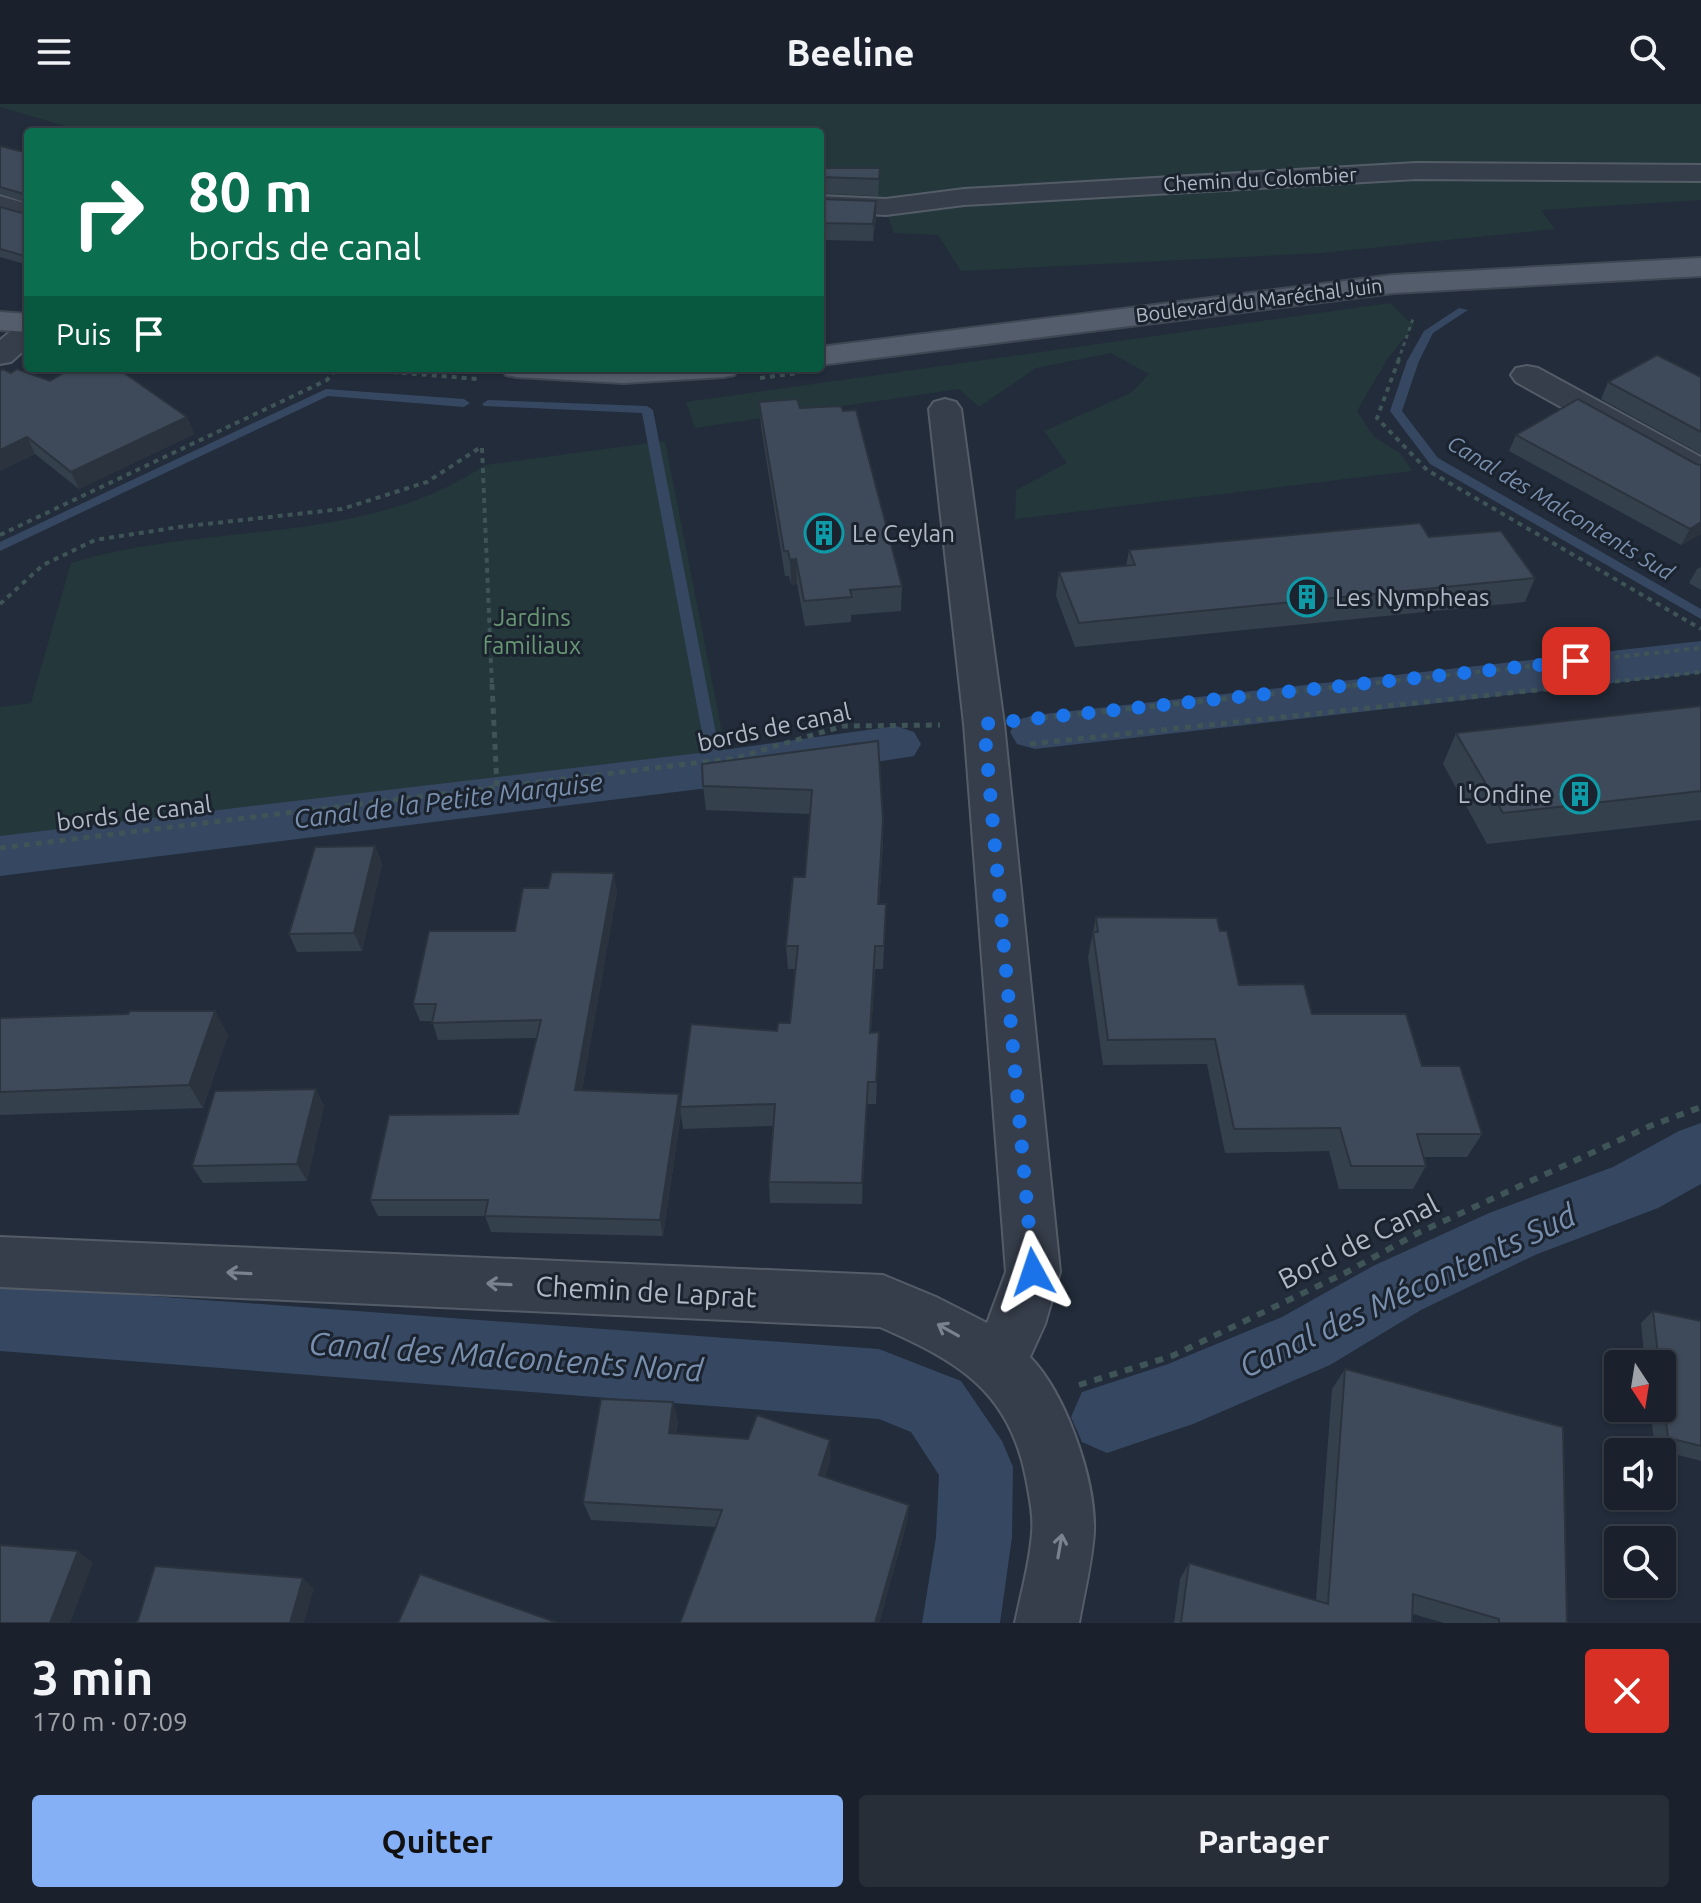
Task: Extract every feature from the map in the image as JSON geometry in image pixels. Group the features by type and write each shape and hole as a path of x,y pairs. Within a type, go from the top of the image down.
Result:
{"main road":[{"name":"Boulevard du Maréchal Juin","path":"824,355 1365,287 1701,267"},
{"path":"0,321 24,323"},
{"path":"588,372 657,372"}],"street":[{"name":"Chemin du Colombier","path":"824,204 886,207 964,197 1416,171 1701,173"},
{"path":"0,204 24,211"},
{"path":"0,355 24,335"},
{"path":"1527,375 1701,471"},
{"path":"945,409 985,736 1033,1272 1017,1324 1013,1381 1054,1461 1063,1529 1047,1623"},
{"name":"Chemin de Laprat","path":"0,1262 883,1301 949,1329 1013,1381"}],"path":[{"path":"1417,307 1377,418 1427,470 1701,629"},
{"path":"0,535 327,380 334,372"},
{"path":"0,604 43,565 95,540 179,527 342,509 427,482 481,447 497,788"},
{"name":"bords de canal","path":"985,736 1701,648"},
{"name":"bords de canal","path":"0,848 736,758 843,726 985,736 1701,672"},
{"name":"Bord de Canal","path":"1013,1381 1172,1356 1345,1273 1418,1233 1650,1126 1701,1107"}],"green space":[{"path":"0,104 1701,104 1701,200 1541,210 1555,229 1321,253 961,271 938,235 894,233 882,201 824,198 824,128 72,128 0,107"},
{"path":"1390,303 1414,326 1388,358 1357,411 1374,437 1400,453 1412,471 1015,519 1016,490 1067,463 1044,431 1131,393 1149,374 1111,353 1036,368 979,407 959,389 695,428 686,402"},
{"name":"Jardins familiaux","path":"665,441 730,773 0,862 0,707 31,703 71,563 123,550 336,521 388,509 438,491 485,465"}],"building":[{"path":"0,146 24,152 24,194 0,187"},
{"path":"824,168 880,168 879,179 824,177"},
{"path":"824,199 876,201 873,224 824,223"},
{"path":"0,207 24,213 24,256 0,249"},
{"path":"1657,355 1701,377 1701,432 1608,382"},
{"path":"3,369 11,373 17,369 50,381 65,372 123,372 187,417 71,472 27,437 0,450 0,371"},
{"name":"Le Ceylan","path":"797,399 800,408 841,406 843,411 856,410 902,586 850,590 852,597 804,601 796,559 790,560 788,551 784,551 759,402"},
{"path":"1578,399 1701,465 1701,522 1690,529 1516,435"},
{"path":"1420,523 1429,537 1501,531 1535,578 1079,623 1059,572 1135,565 1129,550"},
{"path":"1701,706 1701,791 1503,813 1456,733"},
{"path":"878,741 883,820 878,904 886,904 884,946 875,946 870,1033 879,1032 876,1082 868,1082 862,1183 769,1182 775,1104 680,1107 691,1024 777,1031 778,1023 790,1023 798,946 786,946 793,877 805,877 812,790 703,786 702,764"},
{"path":"375,846 354,933 289,934 315,847"},
{"path":"552,872 614,873 575,1090 679,1094 660,1220 485,1216 488,1200 370,1200 389,1115 518,1114 541,1020 432,1023 436,1004 413,1004 429,931 515,931 523,888 548,888"},
{"path":"1096,917 1217,918 1220,931 1227,931 1239,985 1304,984 1312,1014 1406,1014 1422,1066 1460,1066 1482,1134 1417,1134 1426,1166 1351,1166 1340,1128 1234,1129 1215,1039 1108,1040 1093,932 1098,932"},
{"path":"130,1011 215,1011 189,1085 0,1092 0,1018 128,1014"},
{"path":"316,1089 297,1164 192,1166 215,1091"},
{"path":"1653,1311 1701,1321 1701,1446 1668,1438 1666,1422 1676,1422 1676,1350 1657,1350"},
{"path":"1345,1369 1563,1427 1567,1623 1499,1623 1499,1619 1413,1594 1412,1623 1181,1623 1189,1563 1328,1604"},
{"path":"601,1399 673,1402 669,1433 748,1439 757,1415 830,1440 819,1475 909,1505 875,1623 680,1623 722,1510 583,1502"},
{"path":"0,1545 78,1551 50,1623 0,1623"},
{"path":"155,1566 303,1578 290,1623 137,1623"},
{"path":"420,1574 558,1623 398,1623"}],"waterway":[{"name":"Canal des Malcontents Sud","path":"1463,310 1429,331 1413,361 1396,411 1434,461 1701,615"},
{"path":"0,547 326,392 464,403"},
{"path":"488,404 647,410 713,754"},
{"name":"Canal de la Petite Marquise","path":"1035,732 1701,657"},
{"name":"Canal de la Petite Marquise","path":"0,856 716,769 896,744"},
{"name":"Canal des Mécontents Sud","path":"1107,1417 1168,1399 1306,1341 1397,1288 1512,1234 1635,1188 1701,1151"},
{"name":"Canal des Malcontents Nord","path":"0,1318 879,1384 936,1406 976,1467 974,1537 961,1623"}],"place":[{"name":"Le Ceylan","path":"824,533"},
{"name":"Les Nympheas","path":"1307,597"},
{"name":"L'Ondine","path":"1580,794"}],"route":[{"path":"1033,1272 984,724 1576,661"}]}
